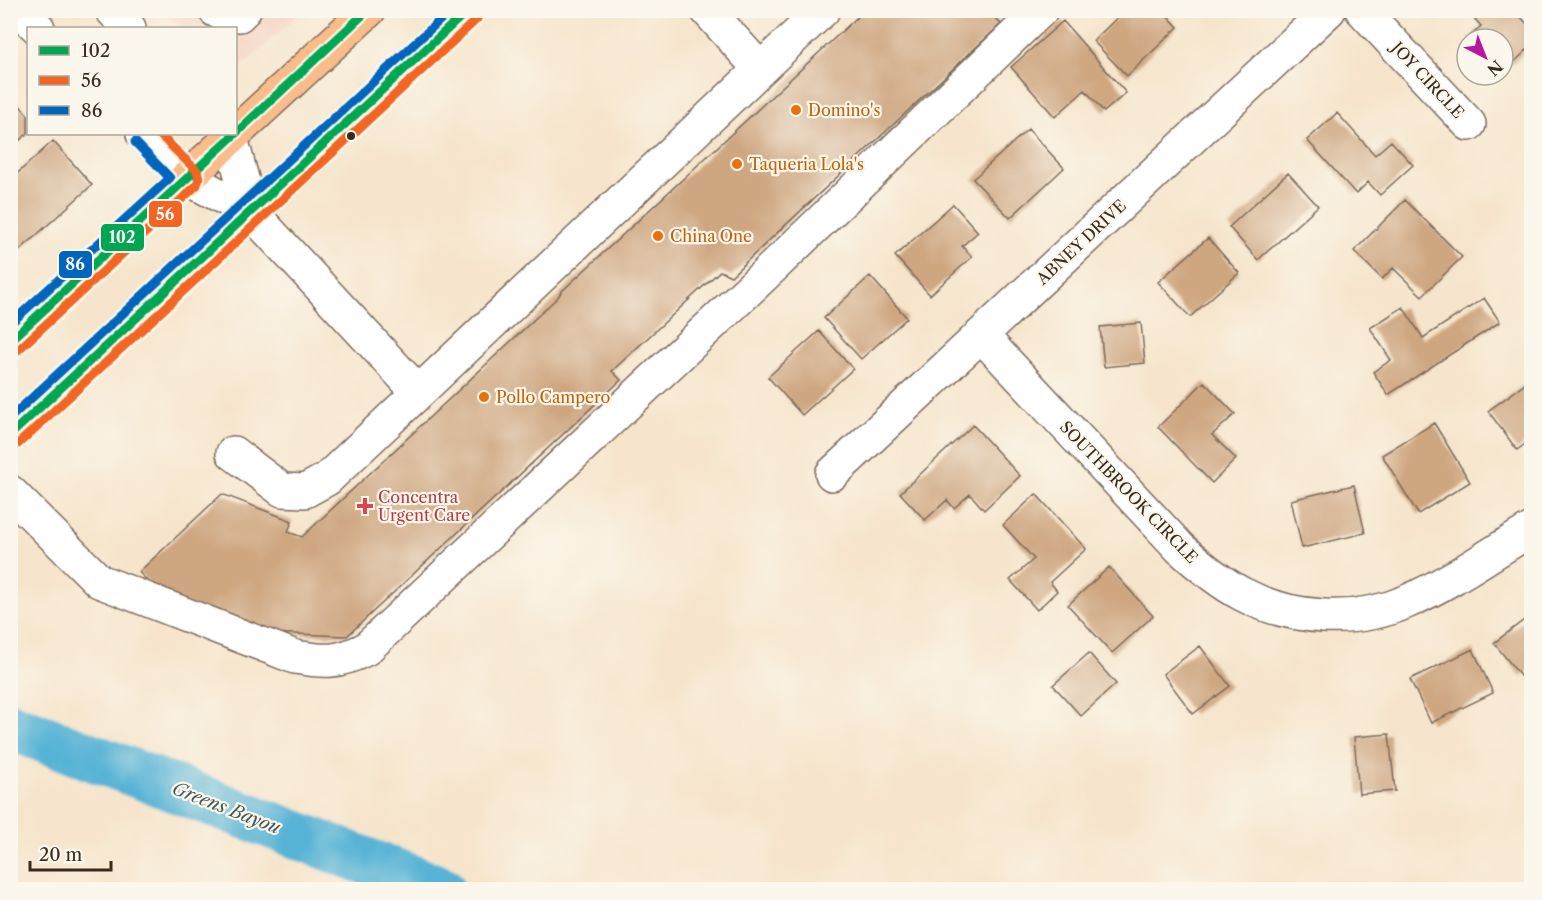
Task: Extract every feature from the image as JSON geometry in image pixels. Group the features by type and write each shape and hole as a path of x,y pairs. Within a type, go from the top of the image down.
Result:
{"main road":[{"path":"237,129 369,10"},
{"path":"10,435 469,10"},
{"path":"10,341 187,178 229,136"}],"street":[{"path":"19,10 37,27"},
{"path":"112,10 128,27"},
{"path":"706,10 760,69"},
{"path":"233,453 282,490 305,490 327,478 823,10"},
{"path":"10,492 99,580 295,657 322,661 347,659 366,649 773,267 1041,10"},
{"name":"ABNEY DRIVE","path":"832,474 1329,10"},
{"name":"JOY CIRCLE","path":"1362,10 1469,124"},
{"path":"143,135 187,178 251,212 418,392"},
{"path":"229,136 251,212"},
{"name":"SOUTHBROOK CIRCLE","path":"981,336 1180,548 1209,573 1242,594 1263,603 1301,614 1368,615 1404,603 1442,585 1532,529"}],"shaded area":[{"path":"162,11 302,11 237,71 237,27 179,27"}],"building":[{"path":"865,10 1001,10 994,17 1001,24 731,276 720,271 612,371 621,380 347,636 267,633 161,596 139,572 222,494 292,521 288,532 302,537 561,292"},
{"path":"1125,10 1162,10 1178,27 1127,76 1093,41"},
{"path":"1467,10 1514,10 1532,29 1532,45 1515,61 1515,27 1481,26"},
{"path":"1063,21 1126,93 1104,112 1085,90 1055,117 1011,67"},
{"path":"10,94 27,114 27,134 10,149"},
{"path":"1337,113 1375,155 1391,141 1413,165 1380,195 1368,182 1356,194 1307,140"},
{"path":"1028,129 1064,168 1010,218 973,179"},
{"path":"53,141 92,185 20,250 10,240 10,180"},
{"path":"1288,173 1318,206 1258,260 1229,227"},
{"path":"1405,200 1462,257 1422,296 1393,268 1382,279 1354,251"},
{"path":"953,204 978,232 962,246 972,257 930,295 895,256"},
{"path":"1208,238 1239,273 1190,317 1158,282"},
{"path":"870,276 907,318 861,359 824,318"},
{"path":"1484,298 1500,322 1388,395 1373,372 1391,360 1370,328 1403,307 1423,338"},
{"path":"1141,323 1145,363 1104,367 1100,327"},
{"path":"819,331 853,369 802,415 768,377"},
{"path":"1532,379 1532,439 1517,450 1488,411"},
{"path":"1204,382 1235,414 1212,435 1236,459 1212,483 1158,427"},
{"path":"1434,423 1470,482 1418,514 1382,455"},
{"path":"973,425 1020,476 984,510 970,494 954,508 947,500 925,520 900,493"},
{"path":"1354,485 1365,533 1302,548 1291,500"},
{"path":"1036,494 1086,549 1050,582 1057,591 1037,610 1010,580 1034,559 1003,525"},
{"path":"1109,567 1153,616 1112,653 1068,605"},
{"path":"1532,614 1532,669 1521,677 1494,643"},
{"path":"1200,646 1230,686 1193,714 1163,674"},
{"path":"1473,649 1493,693 1431,723 1410,679"},
{"path":"1089,653 1116,684 1081,716 1053,685"},
{"path":"1389,734 1395,791 1359,794 1354,737"}],"waterway":[{"name":"Greens Bayou","path":"10,726 442,890"}],"transit line":[{"name":"102","path":"237,132 368,10"},
{"name":"86","path":"10,418 451,10"},
{"name":"102","path":"10,435 468,10"},
{"name":"56","path":"18,444 477,19"},
{"name":"56","path":"18,350 197,185 199,178 197,171 160,135"},
{"name":"102","path":"10,341 234,135"},
{"name":"86","path":"10,324 170,178 135,142"}],"place":[{"name":"Domino's","path":"796,110"},
{"name":"Taqueria Lola's","path":"737,164"},
{"name":"China One","path":"658,236"},
{"name":"Pollo Campero","path":"484,397"},
{"name":"Concentra Urgent Care","path":"365,506"}]}
